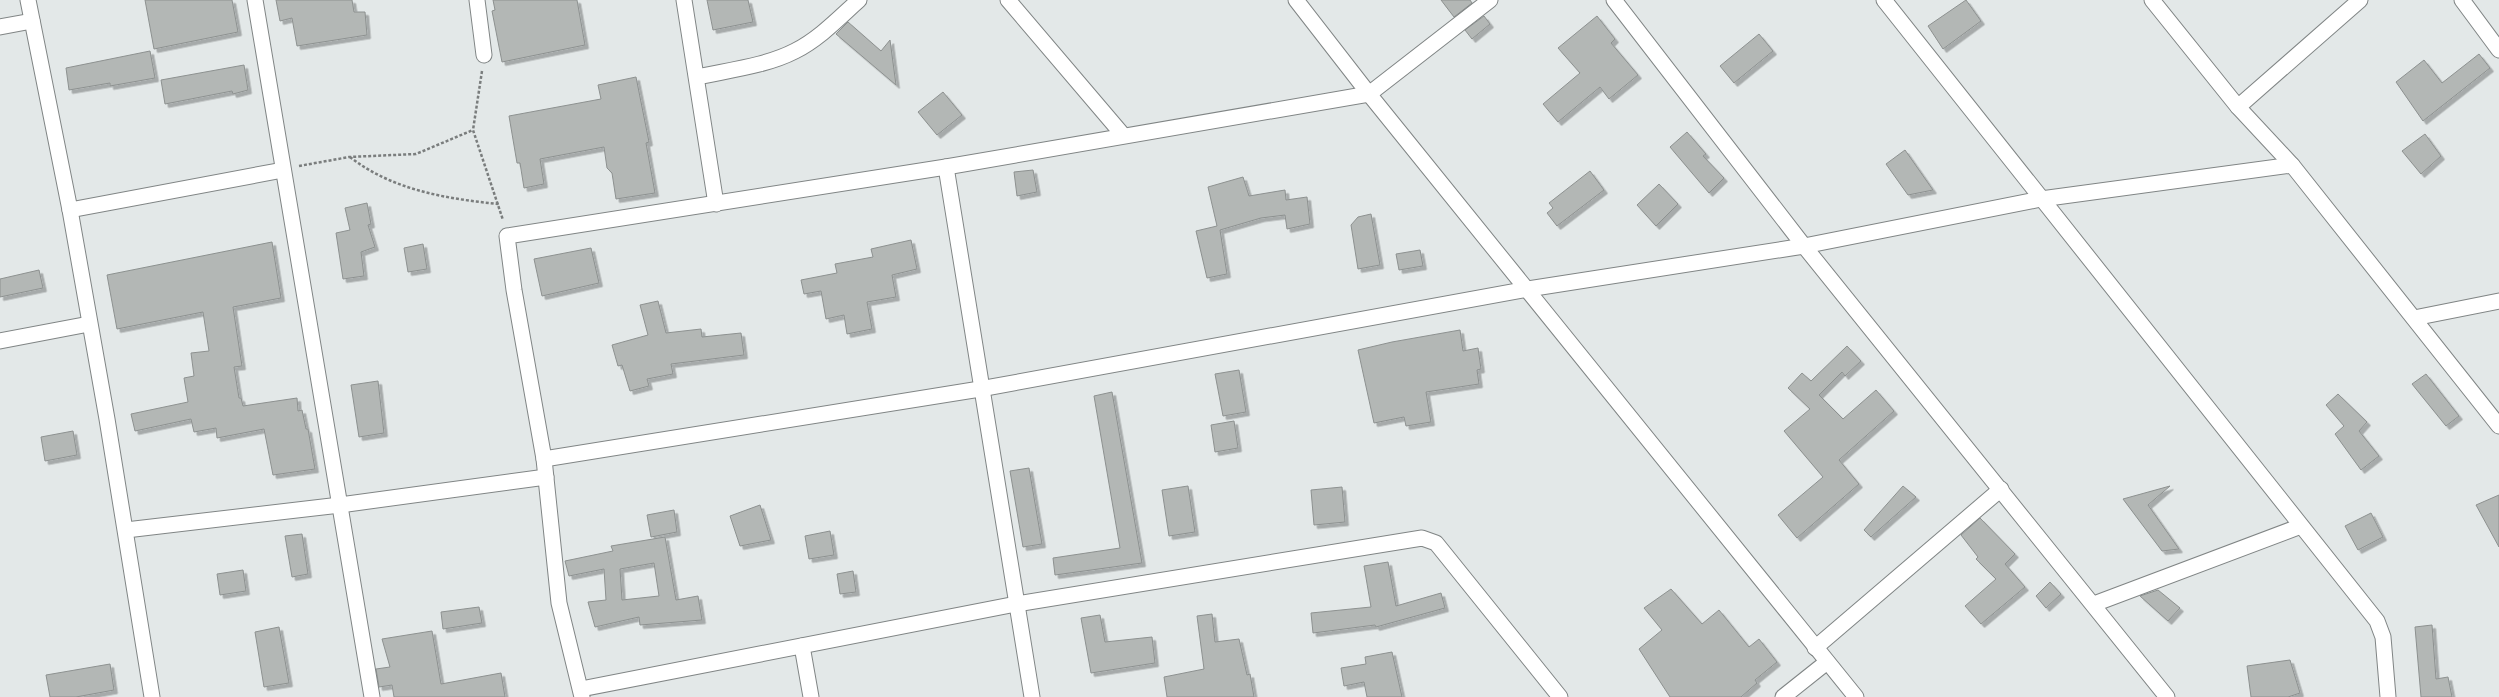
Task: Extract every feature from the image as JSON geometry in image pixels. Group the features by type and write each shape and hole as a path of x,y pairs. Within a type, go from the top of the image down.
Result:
{"street":[{"path":"28,0 70,210 126,530 152,697"},
{"path":"255,0 372,697"},
{"path":"477,0 484,55"},
{"path":"684,0 716,204"},
{"path":"697,77 778,58 795,52 826,29 859,0"},
{"path":"1008,0 1123,135"},
{"path":"1296,0 1369,94 1856,697"},
{"path":"1490,0 1369,94 1123,135 946,167 507,236 517,305 544,459 559,603 581,693 802,646 1016,604 1422,538 1436,543 1560,697"},
{"path":"1614,0 1804,246 2094,604 2167,697"},
{"path":"1884,0 2382,629 2388,697"},
{"path":"2152,0 2238,107 2292,165 2499,426"},
{"path":"2238,107 2360,0"},
{"path":"2462,0 2499,50"},
{"path":"0,27 32,21"},
{"path":"544,459 980,389 1528,289 1804,246 2041,199 2292,165"},
{"path":"946,167 980,389 1032,697"},
{"path":"70,210 283,170"},
{"path":"2414,318 2499,301"},
{"path":"0,341 89,324"},
{"path":"126,530 340,505 546,477"},
{"path":"1815,648 2001,489"},
{"path":"2094,604 2301,526"},
{"path":"802,646 810,697"},
{"path":"1783,697 1827,662"}],"path":[{"path":"484,55 473,130 499,204 507,236"},
{"path":"283,170 350,157 416,154 473,130"},
{"path":"350,157 362,166 402,185 455,198 499,204"}],"building":[{"path":"145,0 232,0 238,32 154,49"},
{"path":"276,0 352,0 354,12 365,12 367,35 297,46 292,18 280,21"},
{"path":"493,0 577,0 585,45 502,62 492,11 495,10"},
{"path":"707,0 748,0 753,22 713,30"},
{"path":"1441,0 1470,0 1472,3 1454,17"},
{"path":"1966,0 1981,21 1943,49 1928,26"},
{"path":"1484,16 1490,24 1472,39 1465,30"},
{"path":"1597,16 1615,39 1611,43 1638,75 1609,99 1600,87 1558,122 1543,104 1580,73 1558,48"},
{"path":"848,22 881,51 890,40 896,85 836,34"},
{"path":"1759,34 1773,51 1734,83 1720,66"},
{"path":"150,51 155,78 110,86 110,83 69,90 66,68"},
{"path":"2479,54 2490,68 2423,121 2396,82 2424,60 2442,83"},
{"path":"244,65 248,90 233,94 232,91 165,104 161,80"},
{"path":"636,77 649,142 646,143 655,193 616,199 612,173 607,168 604,147 540,159 544,184 524,188 520,163 517,163 509,116 601,99 598,85"},
{"path":"943,92 962,115 937,135 918,112"},
{"path":"1687,132 1706,154 1703,156 1724,178 1709,193 1670,147"},
{"path":"2425,134 2441,156 2421,174 2402,151"},
{"path":"1905,150 1933,190 1908,195 1886,164"},
{"path":"1033,170 1037,192 1017,196 1014,172"},
{"path":"1590,171 1604,190 1557,226 1547,213 1553,208 1549,203"},
{"path":"1243,177 1249,196 1285,190 1286,200 1307,197 1310,224 1287,229 1285,215 1261,218 1220,230 1227,274 1207,278 1196,231 1217,226 1208,187"},
{"path":"1659,184 1678,204 1656,226 1637,205"},
{"path":"367,203 371,224 368,225 375,247 361,252 364,276 343,279 336,233 350,230 345,208"},
{"path":"1371,214 1380,265 1358,269 1351,225 1358,217"},
{"path":"911,240 917,269 892,275 896,297 867,302 872,329 847,334 844,315 826,319 821,291 804,294 801,280 837,273 835,264 873,257 871,249"},
{"path":"272,242 281,298 233,307 242,366 234,367 239,398 241,398 243,406 297,398 298,411 302,410 306,429 308,429 315,469 273,475 264,429 217,438 216,428 194,432 191,419 135,431 131,414 188,402 184,378 194,376 191,353 209,351 203,312 117,329 107,275"},
{"path":"423,244 427,269 408,272 404,248"},
{"path":"591,248 599,283 542,296 534,259"},
{"path":"1420,250 1423,266 1399,270 1396,254"},
{"path":"39,270 43,288 0,297 0,279"},
{"path":"658,301 666,333 701,329 702,337 741,333 744,355 671,364 673,374 647,379 649,386 630,391 622,365 618,366 612,345 648,335 640,305"},
{"path":"1460,330 1463,351 1478,348 1481,369 1477,370 1479,384 1426,392 1431,422 1406,426 1404,417 1374,423 1358,350 1392,342"},
{"path":"1847,346 1861,361 1845,376 1842,372 1819,395 1843,419 1876,390 1894,411 1839,460 1859,484 1797,538 1778,515 1823,477 1784,431 1810,409 1788,388 1802,373 1811,381"},
{"path":"1239,370 1246,412 1223,416 1215,374"},
{"path":"2426,374 2459,416 2446,426 2412,384"},
{"path":"378,381 384,433 359,437 351,385"},
{"path":"1112,392 1142,563 1055,575 1053,558 1120,548 1094,396"},
{"path":"2338,394 2367,422 2359,431 2379,456 2361,470 2335,434 2344,426 2326,405"},
{"path":"1234,421 1238,448 1215,452 1211,425"},
{"path":"73,431 77,455 45,461 41,437"},
{"path":"1029,468 1042,544 1023,547 1010,471"},
{"path":"1188,486 1195,532 1169,536 1162,490"},
{"path":"1903,486 1916,497 1871,537 1864,530"},
{"path":"2170,486 2148,505 2179,549 2162,551 2123,499"},
{"path":"1342,487 1345,522 1314,525 1311,490"},
{"path":"2499,495 2499,547 2476,505"},
{"path":"760,505 771,540 740,546 730,516"},
{"path":"674,510 677,532 651,537 647,515"},
{"path":"2371,513 2383,537 2358,550 2345,526"},
{"path":"1980,518 2015,554 2005,564 2025,587 1981,624 1965,606 1996,579 1976,559 1978,557 1961,535"},
{"path":"830,531 834,555 809,559 805,536"},
{"path":"302,534 308,574 292,577 285,536"},
{"path":"665,537 676,600 698,596 702,620 640,625 639,617 595,627 588,602 606,600 604,569 569,576 565,561 613,551 611,546","holes":["654,563 659,596 622,600 620,569"]},
{"path":"1388,562 1396,606 1441,593 1445,608 1376,627 1375,625 1313,633 1311,613 1371,607 1364,566"},
{"path":"243,570 246,591 220,595 217,574"},
{"path":"853,571 856,592 840,594 837,574"},
{"path":"2050,582 2061,594 2046,608 2036,596"},
{"path":"1671,589 1702,624 1719,610 1749,647 1759,639 1777,662 1755,680 1757,683 1741,697 1670,697 1639,649 1662,630 1644,608"},
{"path":"2158,590 2180,608 2168,621 2140,596"},
{"path":"479,607 482,623 443,629 441,612"},
{"path":"1212,614 1215,642 1239,639 1247,675 1250,674 1254,697 1167,697 1164,677 1204,669 1197,616"},
{"path":"1100,615 1105,642 1152,637 1155,663 1091,673 1081,618"},
{"path":"2432,625 2436,679 2448,677 2452,697 2421,697 2415,627"},
{"path":"279,627 289,683 264,687 255,632"},
{"path":"432,631 441,684 501,673 505,697 394,697 392,685 379,687 376,669 390,667 382,639"},
{"path":"1392,652 1402,697 1367,697 1364,682 1344,686 1341,668 1366,664 1365,657"},
{"path":"2290,660 2300,693 2288,697 2251,697 2247,666"},
{"path":"110,664 114,690 76,697 50,697 46,675"}]}
